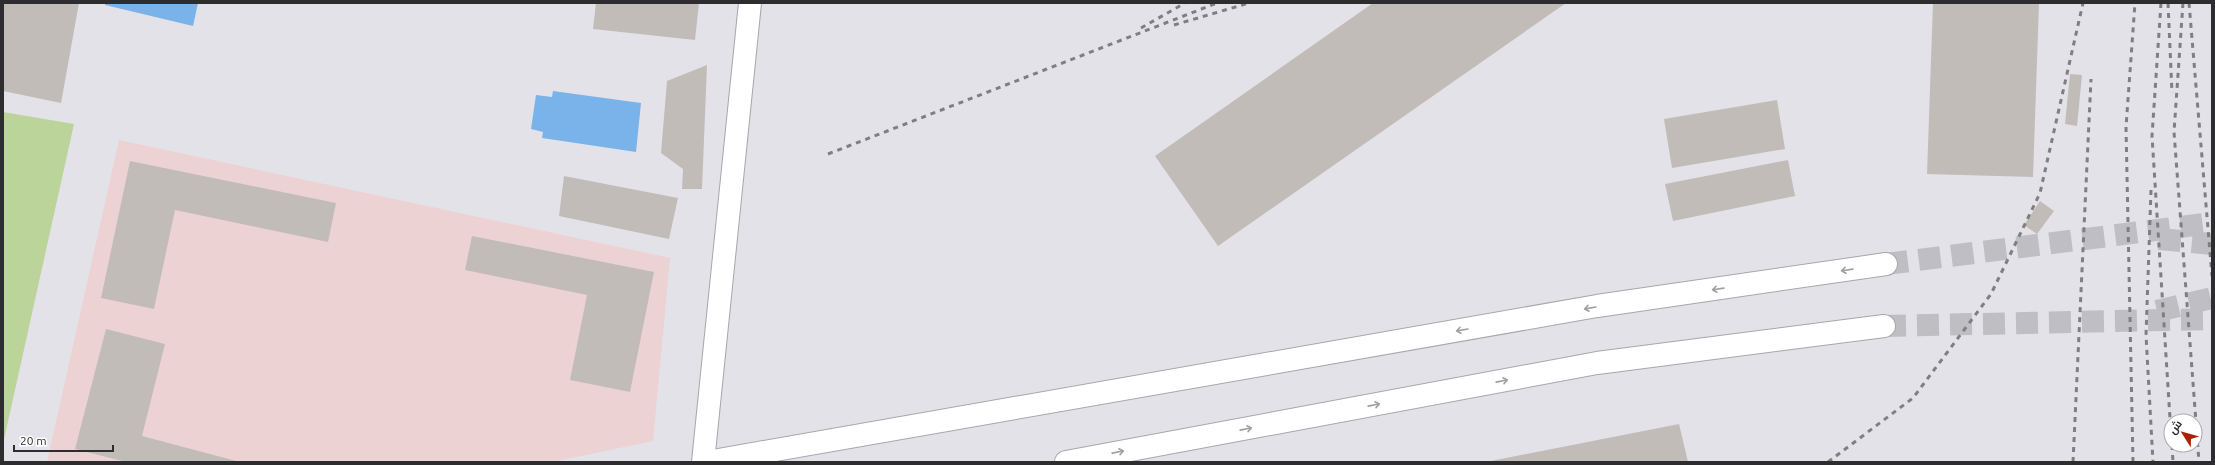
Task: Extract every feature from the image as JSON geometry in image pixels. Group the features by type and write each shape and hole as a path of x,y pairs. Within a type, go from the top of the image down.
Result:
{"main road":[{"path":"703,462 750,3"},
{"path":"707,462 1597,306 1886,264"},
{"path":"1066,462 1597,363 1884,326"}],"shaded area":[{"path":"119,140 670,258 653,441 552,462 47,462"}],"green space":[{"path":"3,112 74,124 3,444"}],"water":[{"path":"105,3 198,3 193,26 105,5"},
{"path":"553,91 641,103 636,152 542,138 543,132 531,129 536,95 552,97"}],"building":[{"path":"3,3 79,3 61,103 3,91"},
{"path":"596,3 699,3 695,40 593,29"},
{"path":"1373,3 1566,3 1218,246 1155,156"},
{"path":"1933,3 2039,3 2033,177 1927,174"},
{"path":"707,65 702,189 682,189 683,169 661,153 667,81"},
{"path":"2070,74 2082,75 2077,126 2065,124"},
{"path":"1777,100 1785,149 1672,168 1664,119"},
{"path":"1788,160 1795,196 1673,221 1665,184"},
{"path":"130,161 336,203 328,242 175,210 154,309 101,298"},
{"path":"564,176 678,198 669,239 559,216"},
{"path":"2040,201 2054,211 2037,234 2024,225"},
{"path":"472,236 654,272 630,392 570,380 587,295 465,270"},
{"path":"106,329 165,344 142,436 240,462 126,462 75,449"},
{"path":"1679,424 1688,462 1491,462 1491,461"}],"tunnel":[{"path":"1886,264 2212,223"},
{"path":"2159,239 2212,244"},
{"path":"2157,311 2212,298"},
{"path":"1884,326 2212,319"}],"railway":[{"path":"1141,28 1185,3"},
{"path":"828,154 1217,3"},
{"path":"1174,25 1249,3"},
{"path":"1828,462 1913,398 1991,294 2040,193 2083,3"},
{"path":"2133,462 2126,127 2135,3"},
{"path":"2161,3 2152,136 2170,413"},
{"path":"2168,3 2172,93"},
{"path":"2183,3 2174,132 2199,462"},
{"path":"2189,3 2212,276"},
{"path":"2073,462 2091,79"},
{"path":"2151,190 2146,335 2153,462"},
{"path":"2172,453 2173,462"}]}
